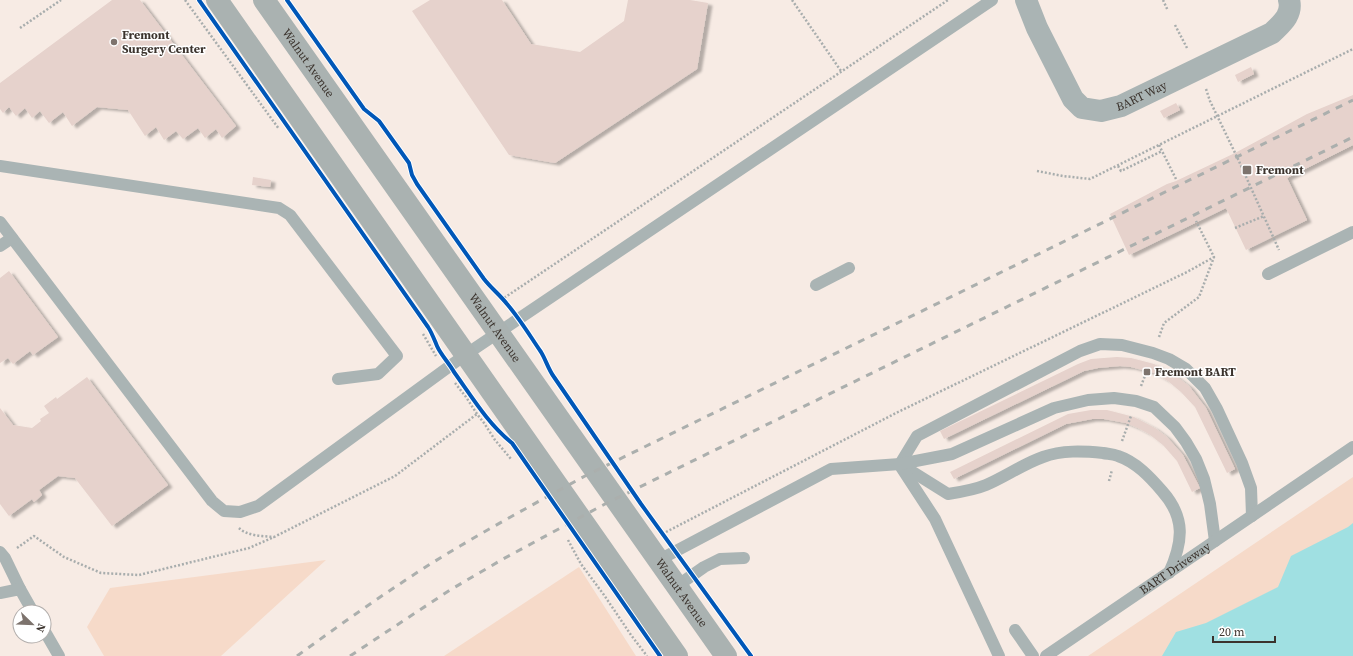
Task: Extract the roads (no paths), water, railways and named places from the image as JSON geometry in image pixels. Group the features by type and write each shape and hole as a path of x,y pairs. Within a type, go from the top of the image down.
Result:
{"main road":[{"path":"217,0 677,656"},
{"name":"Walnut Avenue","path":"264,0 498,332 667,556 677,586 726,656"}],"street":[{"name":"BART Way","path":"1026,0 1037,28 1072,99 1082,108 1101,111 1121,106 1272,33 1285,20 1291,6 1289,0"}],"lane":[{"path":"0,222 212,501 224,511 240,512 258,506 465,354 992,0"},
{"path":"0,166 279,208 290,215 397,356 378,374 338,379"},
{"path":"1268,274 1353,232"},
{"path":"0,246 12,238"},
{"path":"816,285 848,268"},
{"path":"900,464 917,436 1080,351 1100,344 1122,345 1169,359 1186,369 1205,388 1217,409 1242,463 1251,488 1252,516"},
{"path":"667,556 831,469 900,464 952,454 1054,408 1088,400 1114,398 1136,401 1154,407 1175,427 1196,459 1204,479 1210,504 1215,541"},
{"name":"BART Driveway","path":"1046,656 1353,447"},
{"path":"900,464 948,494 968,491 985,485 1044,457 1069,451 1117,456 1131,463 1146,474 1164,493 1173,506 1180,523 1180,541 1177,555 1169,573"},
{"path":"900,464 935,519 999,656"},
{"path":"0,552 5,558 29,604"},
{"path":"677,586 704,567 720,559 744,558"},
{"path":"0,594 20,589"},
{"path":"1015,630 1033,656"},
{"path":"52,644 59,656"}],"water":[{"path":"1353,523 1353,656 1162,656 1176,632 1206,623 1278,587 1291,556"}],"railway":[{"path":"297,656 364,608 432,563 489,529 585,476 1353,100"},
{"path":"350,656 450,590 503,559 605,504 1353,137"}],"place":[{"name":"Fremont Surgery Center","path":"114,42"},
{"name":"Fremont","path":"1247,170"},
{"name":"Fremont BART","path":"1147,372"}]}
